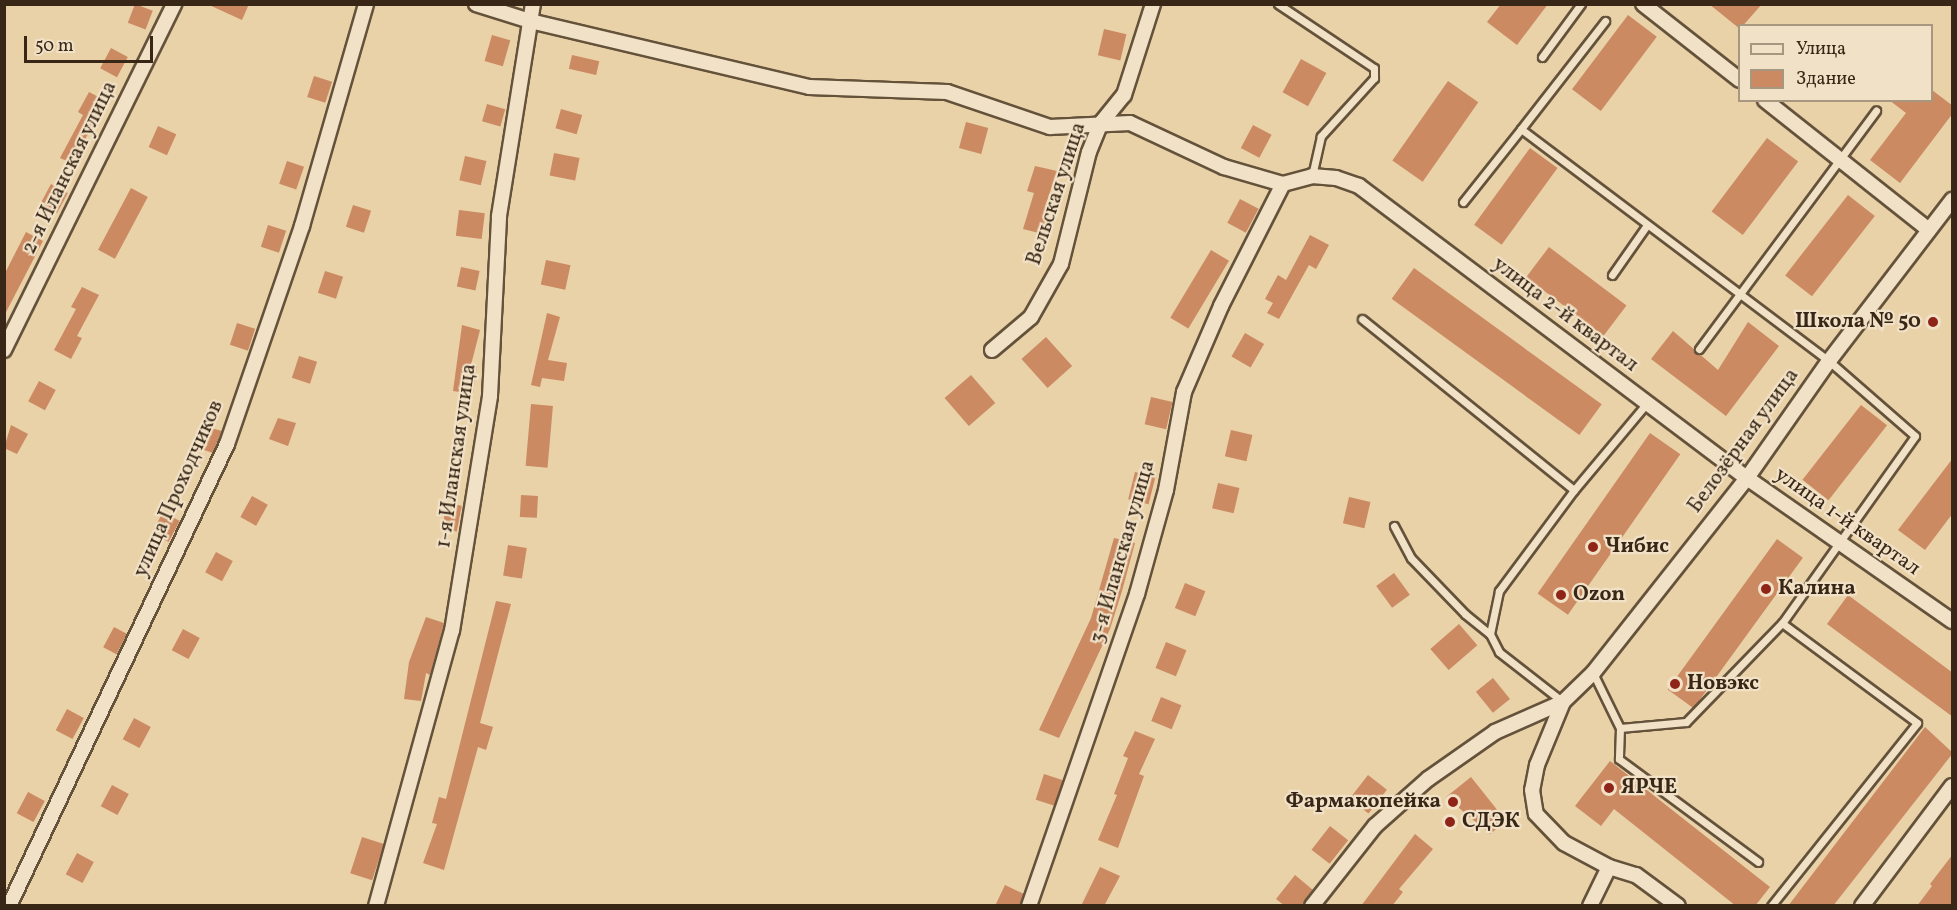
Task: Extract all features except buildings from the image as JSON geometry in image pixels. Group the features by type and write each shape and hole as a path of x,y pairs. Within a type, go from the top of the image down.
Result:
{"street":[{"name":"2-я Иланская улица","path":"4,350 174,4"},
{"name":"улица Проходчиков","path":"9,906 227,444 302,225 366,4"},
{"path":"476,4 530,21 809,87 946,92 1050,127 1130,123 1224,167 1283,184 1312,176"},
{"name":"1-я Иланская улица","path":"376,906 452,631 490,396 499,216 533,4"},
{"name":"Вельская улица","path":"992,350 1031,317 1061,264 1089,152 1101,123 1124,95 1153,4"},
{"path":"1643,4 1738,78"},
{"path":"1768,102 1929,230"},
{"name":"улица 2-й квартал","path":"1312,176 1336,178 1359,186 1747,478"},
{"name":"3-я Иланская улица","path":"1029,906 1137,594 1166,490 1184,392 1221,306 1283,184"},
{"name":"Белозёрная улица","path":"1563,702 1593,673 1747,478 1828,361 1953,200"},
{"name":"улица 1-й квартал","path":"1747,478 1837,543 1950,614"},
{"path":"1563,702 1537,765 1533,804 1548,829 1564,843 1609,867 1636,875 1678,906"},
{"path":"1311,906 1375,826 1428,779 1495,732 1563,702"},
{"path":"1862,906 1953,786"},
{"path":"1590,906 1609,867"}],"lane":[{"path":"1278,4 1374,68 1374,78 1321,136 1312,176"},
{"path":"1542,57 1581,4"},
{"path":"1463,202 1605,21"},
{"path":"1699,350 1737,295 1876,111"},
{"path":"1521,129 1737,295 1828,361 1916,436 1782,622 1686,722 1620,728"},
{"path":"1612,275 1647,225"},
{"path":"1362,319 1574,490"},
{"path":"1490,634 1499,591 1574,490 1647,403"},
{"path":"1394,526 1411,558 1465,614 1490,634 1499,652 1563,702"},
{"path":"1771,906 1917,723 1782,622"},
{"path":"1593,673 1620,728 1619,759 1758,862"}],"place":[{"name":"Школа № 50","path":"1933,322"},
{"name":"Чибис","path":"1593,547"},
{"name":"Калина","path":"1766,589"},
{"name":"Ozon","path":"1561,595"},
{"name":"Новэкс","path":"1675,684"},
{"name":"ЯРЧЕ","path":"1609,788"},
{"name":"Фармакопейка","path":"1453,802"},
{"name":"СДЭК","path":"1450,822"}]}
